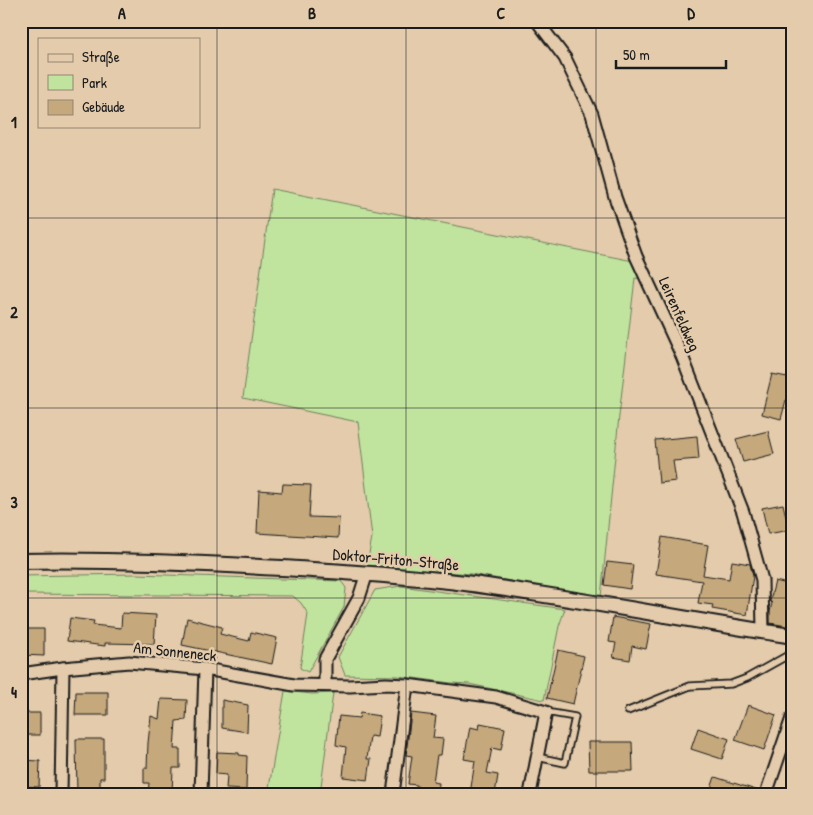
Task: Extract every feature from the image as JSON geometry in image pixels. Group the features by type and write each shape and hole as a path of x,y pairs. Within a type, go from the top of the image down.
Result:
{"street":[{"name":"Leirenfeldweg","path":"537,21 565,58 579,83 592,114 615,196 636,256 682,356 743,512 762,580 763,632"},
{"name":"Doktor-Friton-Straße","path":"21,561 152,561 368,573 463,583 549,595 792,636"},
{"path":"324,685 325,658 359,598 368,573"},
{"name":"Am Sonneneck","path":"21,674 129,662 205,669 294,686 407,685 496,698 546,712"},
{"path":"61,794 63,668"},
{"path":"200,794 205,669"},
{"path":"393,794 407,685"},
{"path":"530,794 546,712"},
{"path":"766,794 792,718"}],"lane":[{"path":"628,711 690,686 731,684 747,678 792,653"},
{"path":"537,757 565,763 575,717 546,712"}],"green space":[{"path":"272,189 633,261 642,279 635,278 601,597 471,574 367,566 372,537 358,422 243,398"},
{"path":"136,574 341,581 346,588 344,607 308,672 300,668 308,614 301,603 293,596 21,594 21,576"},
{"path":"401,586 565,609 559,626 544,700 469,684 398,676 345,675 338,657 375,590"},
{"path":"285,691 312,694 333,693 320,794 268,794"}],"building":[{"path":"772,374 792,378 792,401 786,400 781,419 762,414"},
{"path":"768,431 774,454 743,462 736,439"},
{"path":"697,436 699,459 673,461 676,481 659,483 655,440"},
{"path":"283,484 311,485 309,517 339,518 338,538 257,533 259,490 282,492"},
{"path":"783,504 789,530 768,534 762,508"},
{"path":"662,537 708,545 703,575 729,579 732,561 750,564 753,576 747,615 712,609 713,605 698,603 702,581 656,574"},
{"path":"607,562 633,565 630,589 604,585"},
{"path":"775,581 792,585 792,627 770,623 772,603 770,601"},
{"path":"122,613 156,615 154,644 105,643 105,646 67,641 70,618 94,621 93,625 121,628"},
{"path":"613,617 651,624 646,649 632,646 630,660 613,657 616,643 609,642"},
{"path":"187,618 222,627 220,634 249,641 251,632 277,638 272,664 182,645"},
{"path":"21,629 44,629 44,656 21,655"},
{"path":"558,650 584,656 573,704 547,698"},
{"path":"76,692 108,692 108,715 75,715"},
{"path":"161,699 187,700 186,720 176,721 174,749 180,749 180,768 173,768 172,794 148,794 149,783 144,783 144,768 147,768 151,716 159,719"},
{"path":"222,700 248,705 247,732 222,728"},
{"path":"748,705 776,715 764,750 735,740"},
{"path":"21,713 40,713 40,735 21,735"},
{"path":"360,713 380,716 377,737 370,736 367,759 371,759 368,780 343,777 346,747 336,745 339,716 359,718"},
{"path":"411,713 436,716 433,738 443,739 441,755 437,755 433,782 439,783 438,794 416,792 417,785 408,784 412,756 406,755"},
{"path":"480,723 505,728 501,750 492,748 487,773 498,775 495,794 470,794 475,761 464,759 470,727 479,729"},
{"path":"698,728 729,739 722,759 691,749"},
{"path":"76,739 104,739 104,778 100,778 100,794 77,794"},
{"path":"588,742 632,742 633,771 589,771"},
{"path":"217,752 239,753 239,755 247,756 246,790 226,789 227,775 216,774"},
{"path":"21,760 40,761 39,787 21,786"},
{"path":"715,777 759,791 759,794 709,794"}]}
